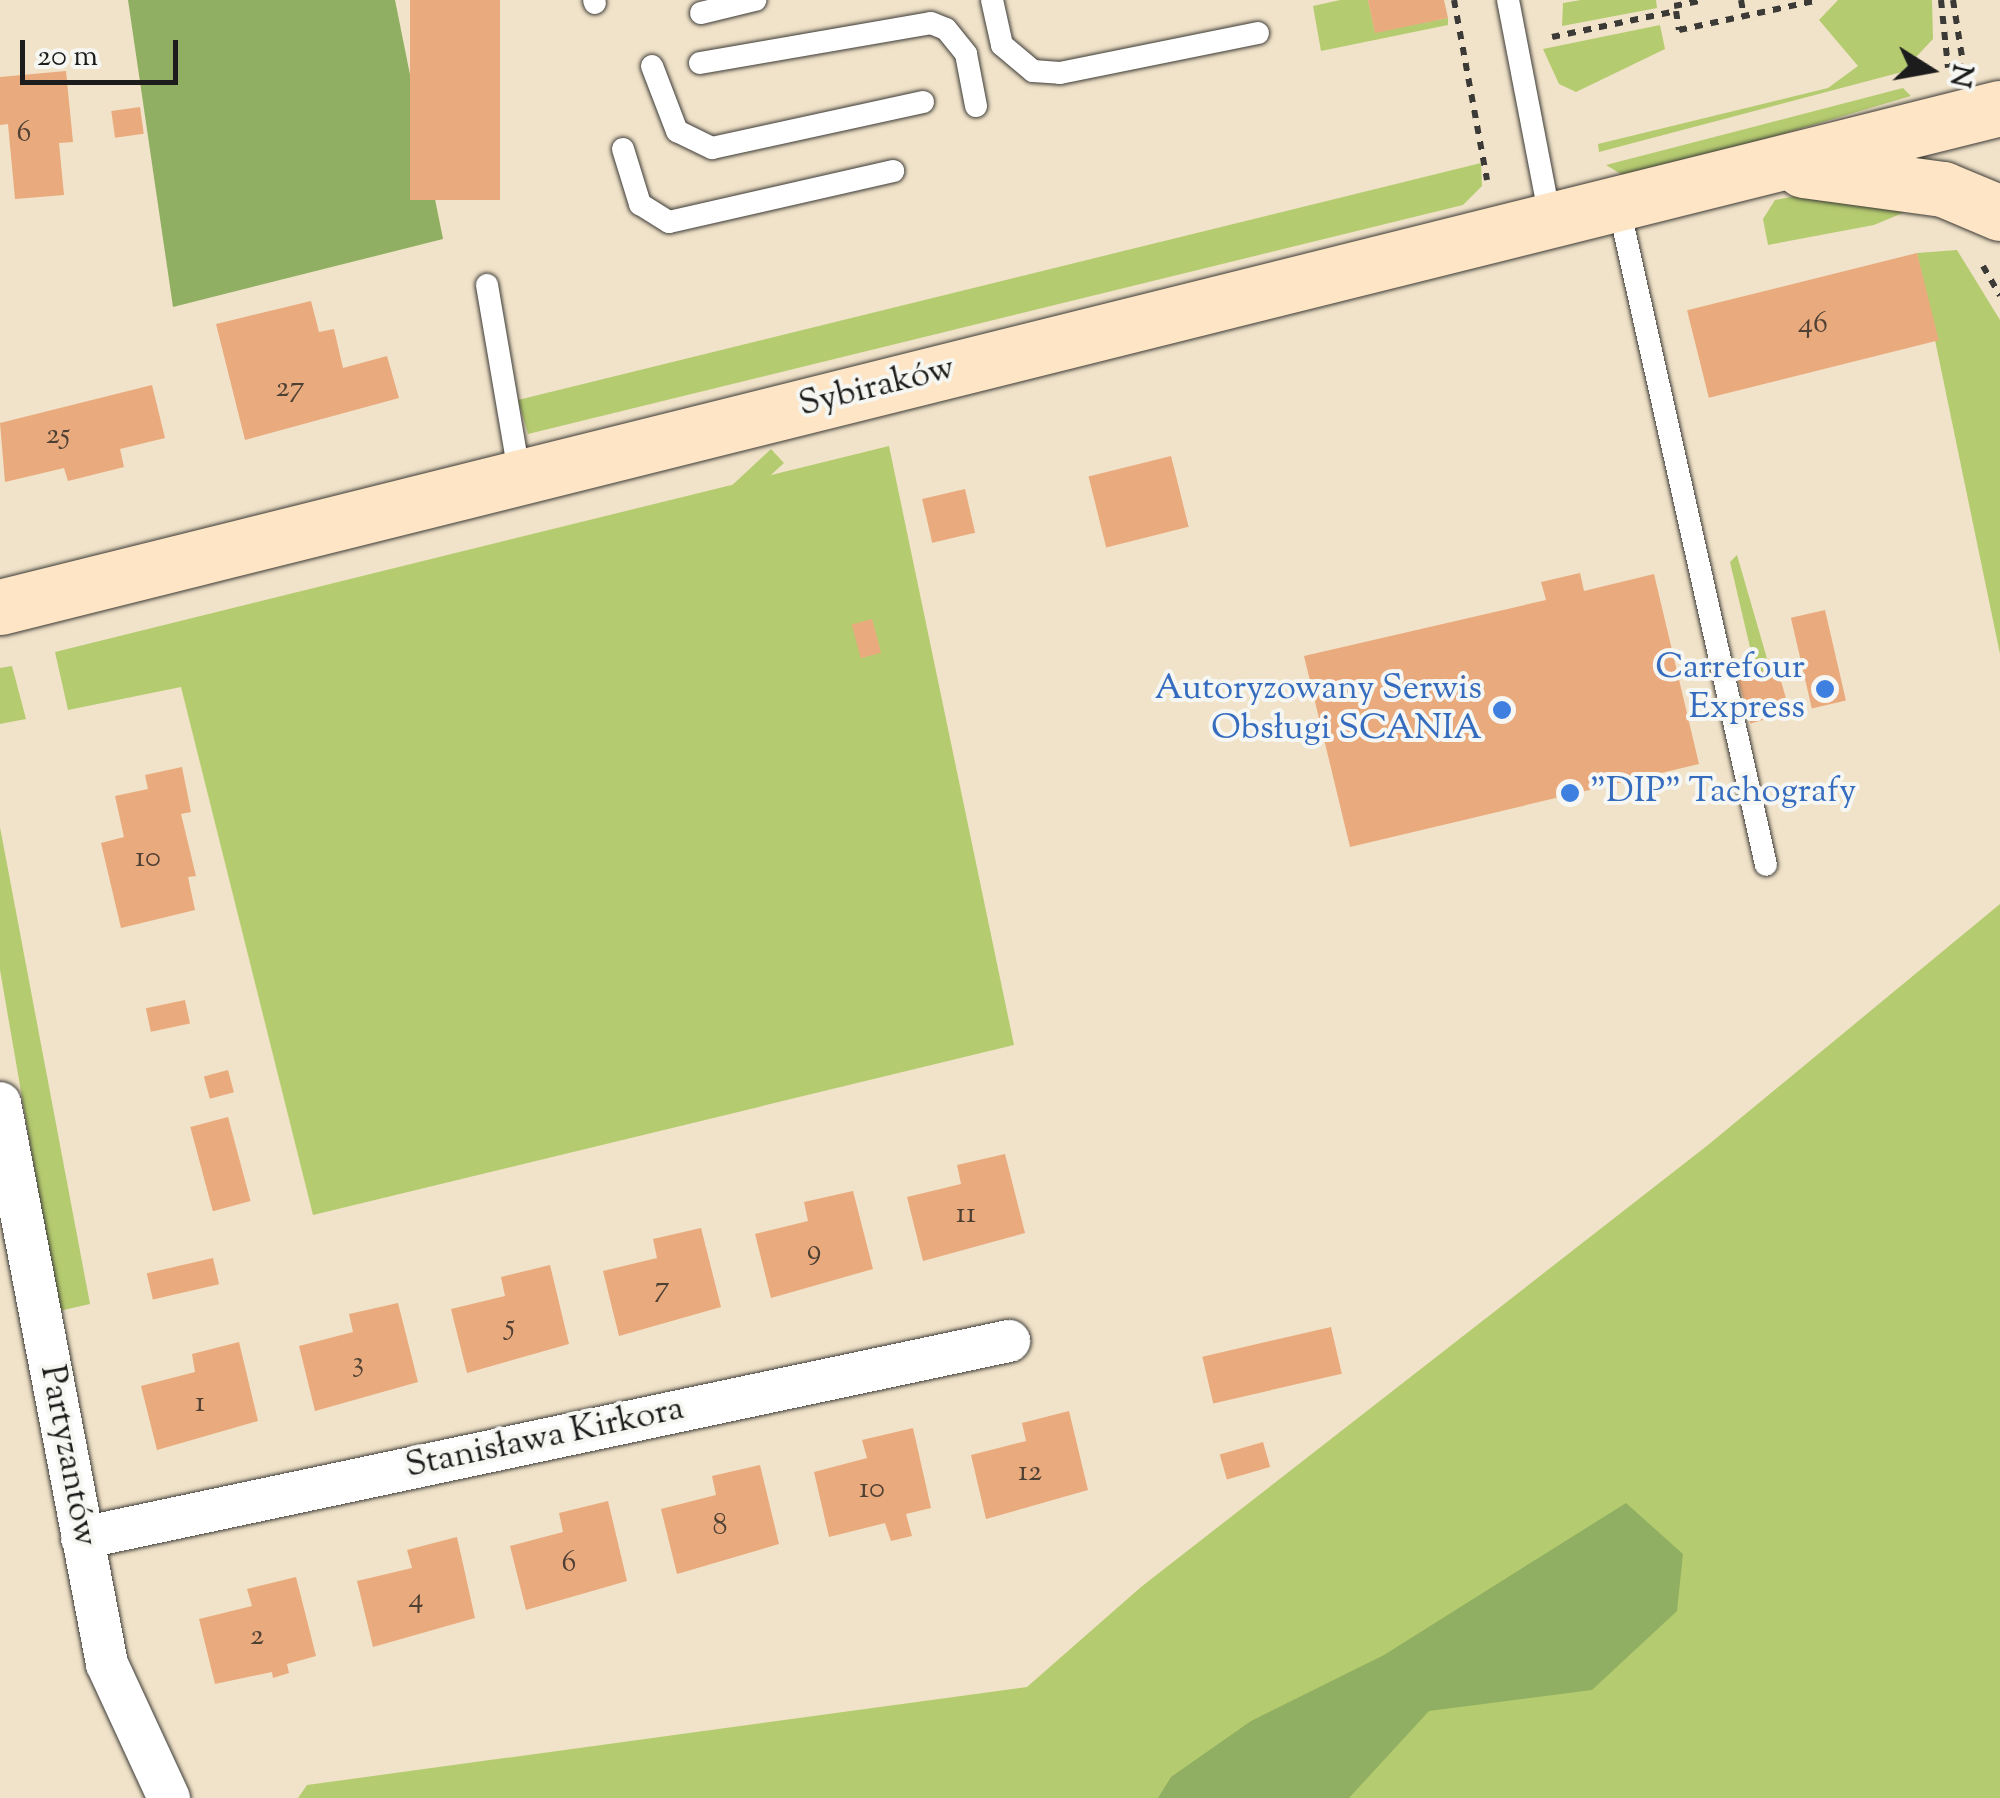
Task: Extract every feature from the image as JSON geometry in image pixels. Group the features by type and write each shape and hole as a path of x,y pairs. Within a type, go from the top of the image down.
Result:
{"street":[{"name":"Sybiraków","path":"0,607 2000,108"},
{"name":"Sybiraków","path":"1755,168 1858,173 1943,189 2000,213"},
{"name":"Partyzantów","path":"0,1104 108,1664 168,1798"},
{"name":"Stanisława Kirkora","path":"82,1538 1008,1341"}],"lane":[{"path":"701,13 755,0"},
{"path":"992,0 1002,44 1033,71 1060,72 1258,33"},
{"path":"1508,0 1550,219"},
{"path":"700,64 931,23 946,29 966,54 976,106"},
{"path":"652,66 677,130 712,148 923,102"},
{"path":"623,149 640,204 669,222 892,172"},
{"path":"1618,202 1766,865"},
{"path":"487,286 520,478"}],"path":[{"path":"1454,0 1488,186"},
{"path":"1516,44 1703,0"},
{"path":"1741,0 1744,16"},
{"path":"1674,6 1680,30 1819,0"}],"green space":[{"path":"128,0 395,0 443,239 173,307"},
{"path":"1340,0 1368,0 1375,32 1448,18 1448,25 1321,51 1313,6"},
{"path":"1656,0 1657,8 1562,26 1563,3"},
{"path":"1838,0 1932,0 1933,39 1902,72 1599,152 1598,144 1828,88 1858,66 1819,20"},
{"path":"1660,25 1665,49 1576,92 1559,84 1543,49"},
{"path":"1903,88 1911,96 1629,179 1606,165"},
{"path":"1481,163 1482,186 1463,205 528,434 518,400"},
{"path":"1831,189 1922,205 1874,225 1768,245 1763,219 1775,200"},
{"path":"1957,250 2000,320 2000,654 1917,253"},
{"path":"889,446 1014,1045 313,1215 181,687 68,710 55,652"},
{"path":"771,449 784,463 273,939 261,925"},
{"path":"1737,555 1770,669 1756,673 1730,562"},
{"path":"12,666 26,719 0,724 0,668"},
{"path":"0,827 90,1304 59,1311 0,970"},
{"path":"2000,904 2000,1798 298,1798 307,1785 1027,1687 1141,1587 1708,1145"},
{"path":"1626,1503 1683,1554 1677,1611 1592,1690 1429,1711 1349,1798 1158,1798 1171,1777 1251,1721 1384,1655"}],"building":[{"path":"410,0 500,0 500,200 410,200"},
{"path":"1368,0 1444,0 1448,18 1375,33"},
{"path":"66,71 73,142 59,143 64,195 15,199 8,124 0,125 0,77"},
{"path":"140,107 144,134 115,138 111,111"},
{"path":"1917,253 1939,340 1709,398 1687,310"},
{"path":"311,301 319,332 334,329 343,368 387,356 399,398 245,440 216,324"},
{"path":"152,385 165,438 120,449 124,467 68,481 64,468 5,482 0,423"},
{"path":"1171,456 1189,527 1106,547 1089,477"},
{"path":"965,489 975,533 932,543 922,499"},
{"name":"Autoryzowany Serwis Obsługi SCANIA","path":"1580,573 1584,591 1654,574 1699,764 1350,847 1304,656 1546,600 1541,582"},
{"path":"1825,610 1846,701 1812,708 1791,618"},
{"path":"872,619 881,653 861,658 852,624"},
{"path":"1777,667 1790,712 1751,723 1738,678"},
{"path":"182,767 191,812 181,814 196,876 188,877 195,910 121,928 101,843 124,837 115,796 148,789 145,775"},
{"path":"185,1000 190,1023 151,1032 146,1008"},
{"path":"228,1070 234,1092 210,1099 204,1076"},
{"path":"228,1117 251,1201 213,1211 190,1127"},
{"path":"1005,1154 1025,1233 923,1261 907,1197 961,1184 957,1165"},
{"path":"853,1191 873,1269 771,1298 755,1234 808,1221 804,1202"},
{"path":"701,1228 721,1307 619,1336 603,1271 657,1258 653,1239"},
{"path":"213,1258 219,1284 153,1300 147,1273"},
{"path":"550,1265 569,1344 467,1373 451,1309 505,1296 501,1277"},
{"path":"398,1303 418,1382 315,1411 299,1346 353,1332 349,1314"},
{"path":"1331,1327 1342,1374 1213,1403 1202,1357"},
{"path":"239,1342 258,1421 157,1450 141,1386 195,1372 192,1354"},
{"path":"1069,1411 1088,1490 986,1519 971,1455 1026,1441 1022,1423"},
{"path":"913,1428 931,1508 906,1514 912,1536 891,1541 885,1523 829,1537 814,1472 867,1458 862,1440"},
{"path":"1263,1442 1270,1467 1227,1479 1220,1454"},
{"path":"760,1465 779,1544 677,1574 661,1509 716,1495 712,1476"},
{"path":"608,1501 627,1581 526,1610 510,1546 563,1532 559,1513"},
{"path":"457,1537 475,1618 373,1647 357,1581 412,1568 407,1550"},
{"path":"296,1577 316,1656 287,1664 289,1673 273,1678 272,1672 215,1684 199,1619 252,1606 247,1589"}],"place":[{"name":"Carrefour Express","path":"1825,689"},
{"name":"Autoryzowany Serwis Obsługi SCANIA","path":"1502,710"},
{"name":"\"DIP\" Tachografy","path":"1570,793"}]}
